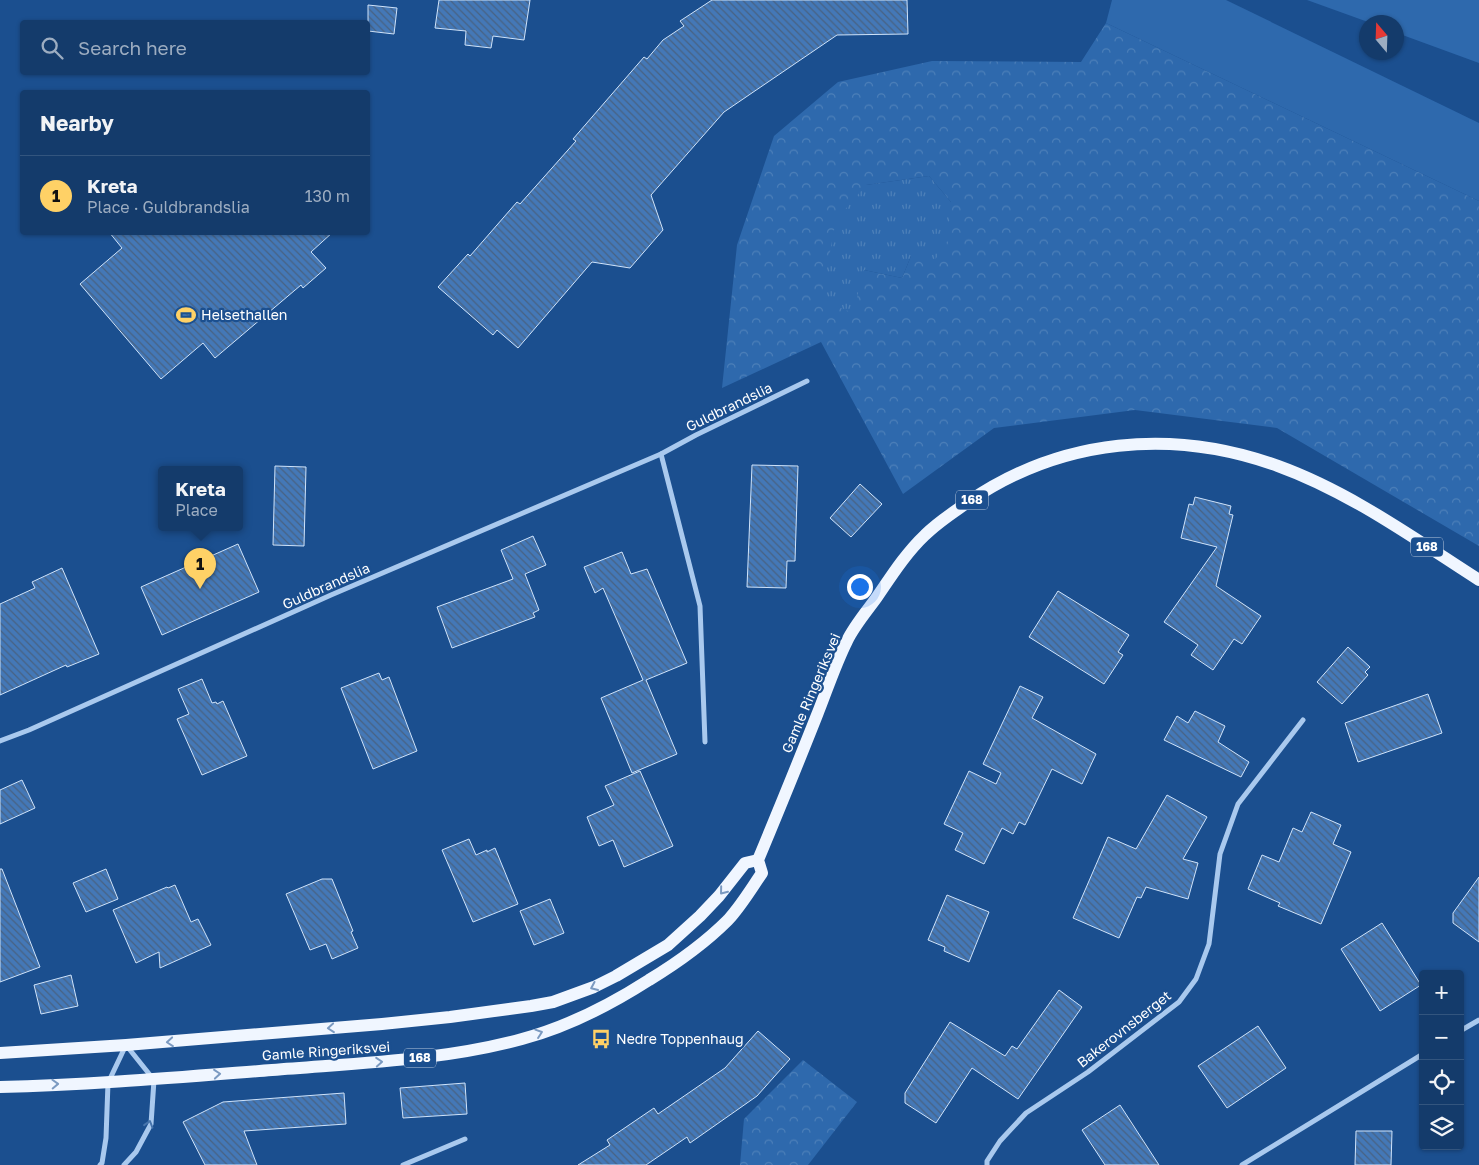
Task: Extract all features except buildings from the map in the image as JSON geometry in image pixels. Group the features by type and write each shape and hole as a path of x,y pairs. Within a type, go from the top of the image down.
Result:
{"main road":[{"name":"Gamle Ringeriksvei","path":"0,1087 154,1080 386,1062 441,1055 505,1043 556,1028 615,1001 669,968 694,949 728,919 743,902 762,873 758,860 847,640 903,559 926,534 950,514 986,490 1032,467 1076,454 1118,445 1159,443 1196,446 1238,453 1279,466 1317,482 1374,514 1479,580"},
{"name":"Gamle Ringeriksvei","path":"0,1053 126,1045 382,1024 553,1002 587,990 616,976 668,945 719,896 745,863 758,860"}],"street":[{"name":"Guldbrandslia","path":"0,741 29,730 330,595 661,454 696,434 807,381"},
{"path":"661,454 700,606 705,742"},
{"name":"Bakerovnsberget","path":"987,1165 1000,1141 1026,1113 1088,1072 1179,1002 1196,979 1209,944 1220,854 1238,804 1303,720"},
{"path":"1464,1029 1479,1020"},
{"path":"100,1165 106,1138 108,1083 126,1045 154,1080 151,1124 136,1152 124,1165"},
{"path":"1244,1165 1419,1056"},
{"path":"403,1165 465,1139"}],"green space":[{"path":"1112,0 1226,0 1479,123 1479,201 1106,23"},
{"path":"1307,0 1479,0 1479,63 1404,36 1404,15 1359,15 1359,19"},
{"path":"1106,23 1479,201 1479,546 1277,428 1135,410 994,428 903,494 821,342 722,388 737,245 774,136 838,82 932,61 1081,62","holes":["929,176 951,202 911,256 902,278 864,270 866,185"]},
{"path":"929,176 951,202 948,240 933,263 911,256 902,278 864,270 853,313 821,300 836,220 866,185"},
{"path":"803,1060 857,1102 808,1165 740,1165 744,1119"}],"place":[{"name":"Helsethallen","path":"186,315"},
{"name":"Kreta","path":"200,589"},
{"name":"Nedre Toppenhaug","path":"601,1039"}]}
